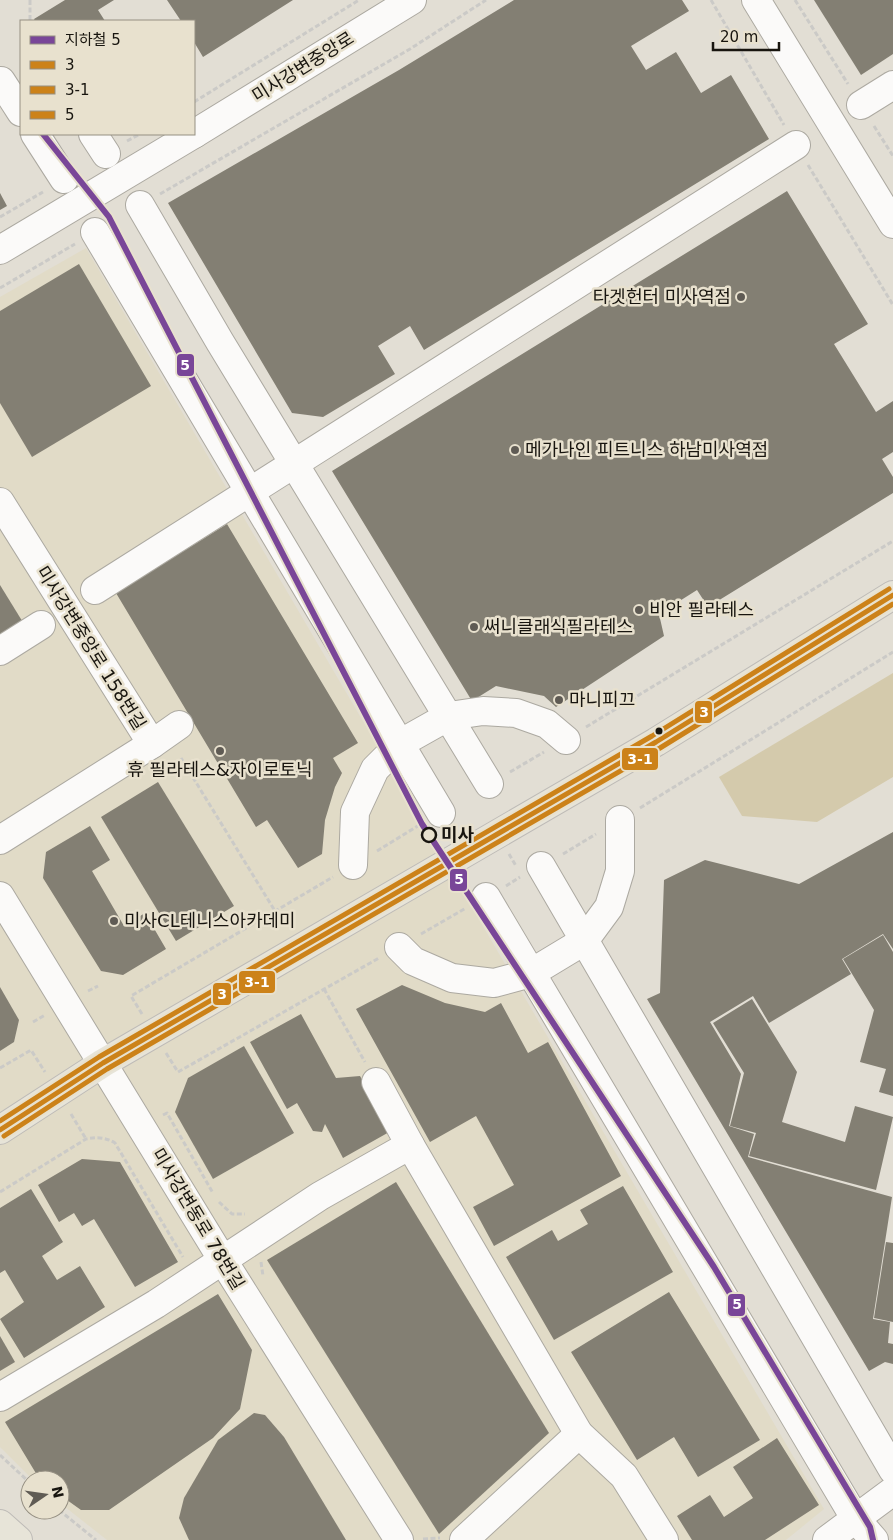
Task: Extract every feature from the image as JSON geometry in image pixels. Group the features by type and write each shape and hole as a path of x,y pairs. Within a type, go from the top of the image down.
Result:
{"main road":[{"path":"0,1130 103,1063 656,742 893,595"},
{"path":"0,1524 18,1540"}],"street":[{"name":"미사강변중앙로","path":"195,133 412,0"},
{"path":"756,0 893,224"},
{"path":"1,80 20,110"},
{"path":"861,105 893,85"},
{"path":"36,135 64,179"},
{"name":"미사강변중앙로","path":"0,250 192,135"},
{"path":"95,590 796,145"},
{"path":"140,205 489,784"},
{"path":"96,232 441,813"},
{"name":"미사강변중앙로 158번길","path":"0,502 152,744 0,840"},
{"path":"0,651 40,625"},
{"path":"353,865 355,812 375,769 401,743 449,716 483,711 516,713 547,724 566,740"},
{"path":"152,744 179,725"},
{"path":"399,946 413,961 452,978 494,982 531,973 584,941 609,907 620,871 620,820"},
{"path":"541,866 893,1470"},
{"name":"미사강변동로 78번길","path":"0,896 222,1259 410,1539"},
{"path":"486,897 854,1518 874,1540"},
{"path":"376,1082 410,1145 579,1434 624,1476 664,1540"},
{"path":"0,1397 156,1304 320,1196 410,1145"},
{"path":"457,1539 579,1434"},
{"path":"827,1540 854,1518 893,1491"}],"path":[{"path":"30,0 30,20"},
{"path":"195,101 359,0"},
{"path":"140,205 410,50 486,0"},
{"path":"795,0 893,156"},
{"path":"0,288 96,232"},
{"path":"566,740 893,541"},
{"path":"178,1072 620,820 893,652"},
{"path":"181,758 275,911"},
{"path":"324,989 376,1082"},
{"path":"0,1068 31,1050"},
{"path":"167,1113 219,1203 227,1212 236,1216 253,1211"},
{"path":"0,1192 86,1140 98,1137 108,1138 115,1143 169,1233"},
{"path":"250,1242 263,1266 263,1281"},
{"path":"0,1455 20,1474"},
{"path":"70,1519 96,1540"},
{"path":"410,1539 457,1539"}],"shaded area":[{"path":"86,248 824,1509 786,1540 107,1540 70,1511 70,1470 23,1470 0,1447 0,297"},
{"path":"893,673 893,777 817,822 742,816 719,777"}],"building":[{"path":"65,0 114,0 98,10 104,20 34,19"},
{"path":"167,0 293,0 203,57 195,44 195,20 180,20"},
{"path":"514,0 682,0 689,11 631,46 646,70 676,52 701,93 731,75 769,139 424,350 410,326 378,346 395,374 323,417 292,413 168,203 399,70"},
{"path":"814,0 893,0 893,54 861,75"},
{"path":"787,191 868,324 834,344 876,412 893,401 893,452 882,459 893,477 893,493 708,607 697,590 659,614 664,636 556,707 544,696 496,686 472,701 332,471"},
{"path":"0,193 7,206 0,210"},
{"path":"79,264 151,386 32,457 0,403 0,311"},
{"path":"227,524 358,743 333,758 342,773 335,787 325,820 322,854 298,868 267,820 256,827 116,593"},
{"path":"0,585 24,624 0,638"},
{"path":"158,782 234,906 176,941 101,817"},
{"path":"90,826 110,860 92,871 124,926 145,913 166,949 123,975 101,971 43,878 46,852"},
{"path":"893,832 893,949 883,934 842,959 851,974 769,1023 753,996 710,1022 741,1074 729,1126 754,1134 748,1157 892,1197 873,1319 890,1322 888,1343 893,1344 893,1364 885,1362 869,1371 647,999 660,993 664,880 705,860 799,884"},
{"path":"883,935 893,952 893,1096 879,1092 886,1069 860,1062 874,1010 843,959"},
{"path":"402,985 445,1003 485,1012 501,1003 528,1053 548,1042 621,1176 494,1246 473,1207 514,1185 476,1116 430,1142 356,1009"},
{"path":"0,987 19,1020 14,1042 0,1051"},
{"path":"752,999 797,1072 782,1122 845,1142 855,1106 893,1117 876,1190 749,1156 756,1133 730,1126 744,1073 713,1023"},
{"path":"301,1014 336,1078 360,1076 391,1131 343,1158 325,1124 322,1132 313,1131 297,1103 287,1109 250,1042"},
{"path":"244,1046 294,1133 213,1179 175,1112 188,1078"},
{"path":"82,1159 120,1162 178,1262 135,1287 94,1219 82,1226 74,1213 59,1222 38,1185"},
{"path":"396,1182 549,1433 439,1534 267,1260"},
{"path":"623,1186 673,1272 554,1340 506,1257 552,1230 558,1241 588,1224 580,1210"},
{"path":"31,1189 63,1242 42,1256 57,1280 80,1266 105,1307 24,1358 0,1319 24,1302 5,1270 0,1273 0,1208"},
{"path":"886,1242 893,1243 893,1322 874,1318"},
{"path":"669,1292 760,1440 698,1477 674,1437 637,1460 571,1352"},
{"path":"218,1294 252,1350 240,1409 213,1438 109,1510 81,1510 70,1502 70,1470 34,1470 5,1422"},
{"path":"0,1336 15,1362 0,1371"},
{"path":"254,1413 265,1415 284,1437 346,1540 189,1540 179,1518 184,1498 218,1440"},
{"path":"777,1438 819,1505 765,1540 692,1540 677,1516 710,1495 724,1517 753,1498 733,1467"}],"metro line":[{"name":"5","path":"44,135 109,217 422,824 714,1267 870,1527 873,1540"}],"transit line":[{"name":"5","path":"0,1121 99,1057 652,736 889,589"},
{"name":"3","path":"0,1130 103,1063 656,742 893,595"},
{"name":"3-1","path":"4,1136 107,1069 660,748 893,604"}],"place":[{"name":"타겟헌터 미사역점","path":"741,297"},
{"name":"메가나인 피트니스 하남미사역점","path":"515,450"},
{"name":"비안 필라테스","path":"639,610"},
{"name":"써니클래식필라테스","path":"474,627"},
{"name":"마니피끄","path":"559,700"},
{"name":"휴 필라테스&자이로토닉","path":"220,751"},
{"name":"미사","path":"429,835"},
{"name":"미사CL테니스아카데미","path":"114,921"}]}
